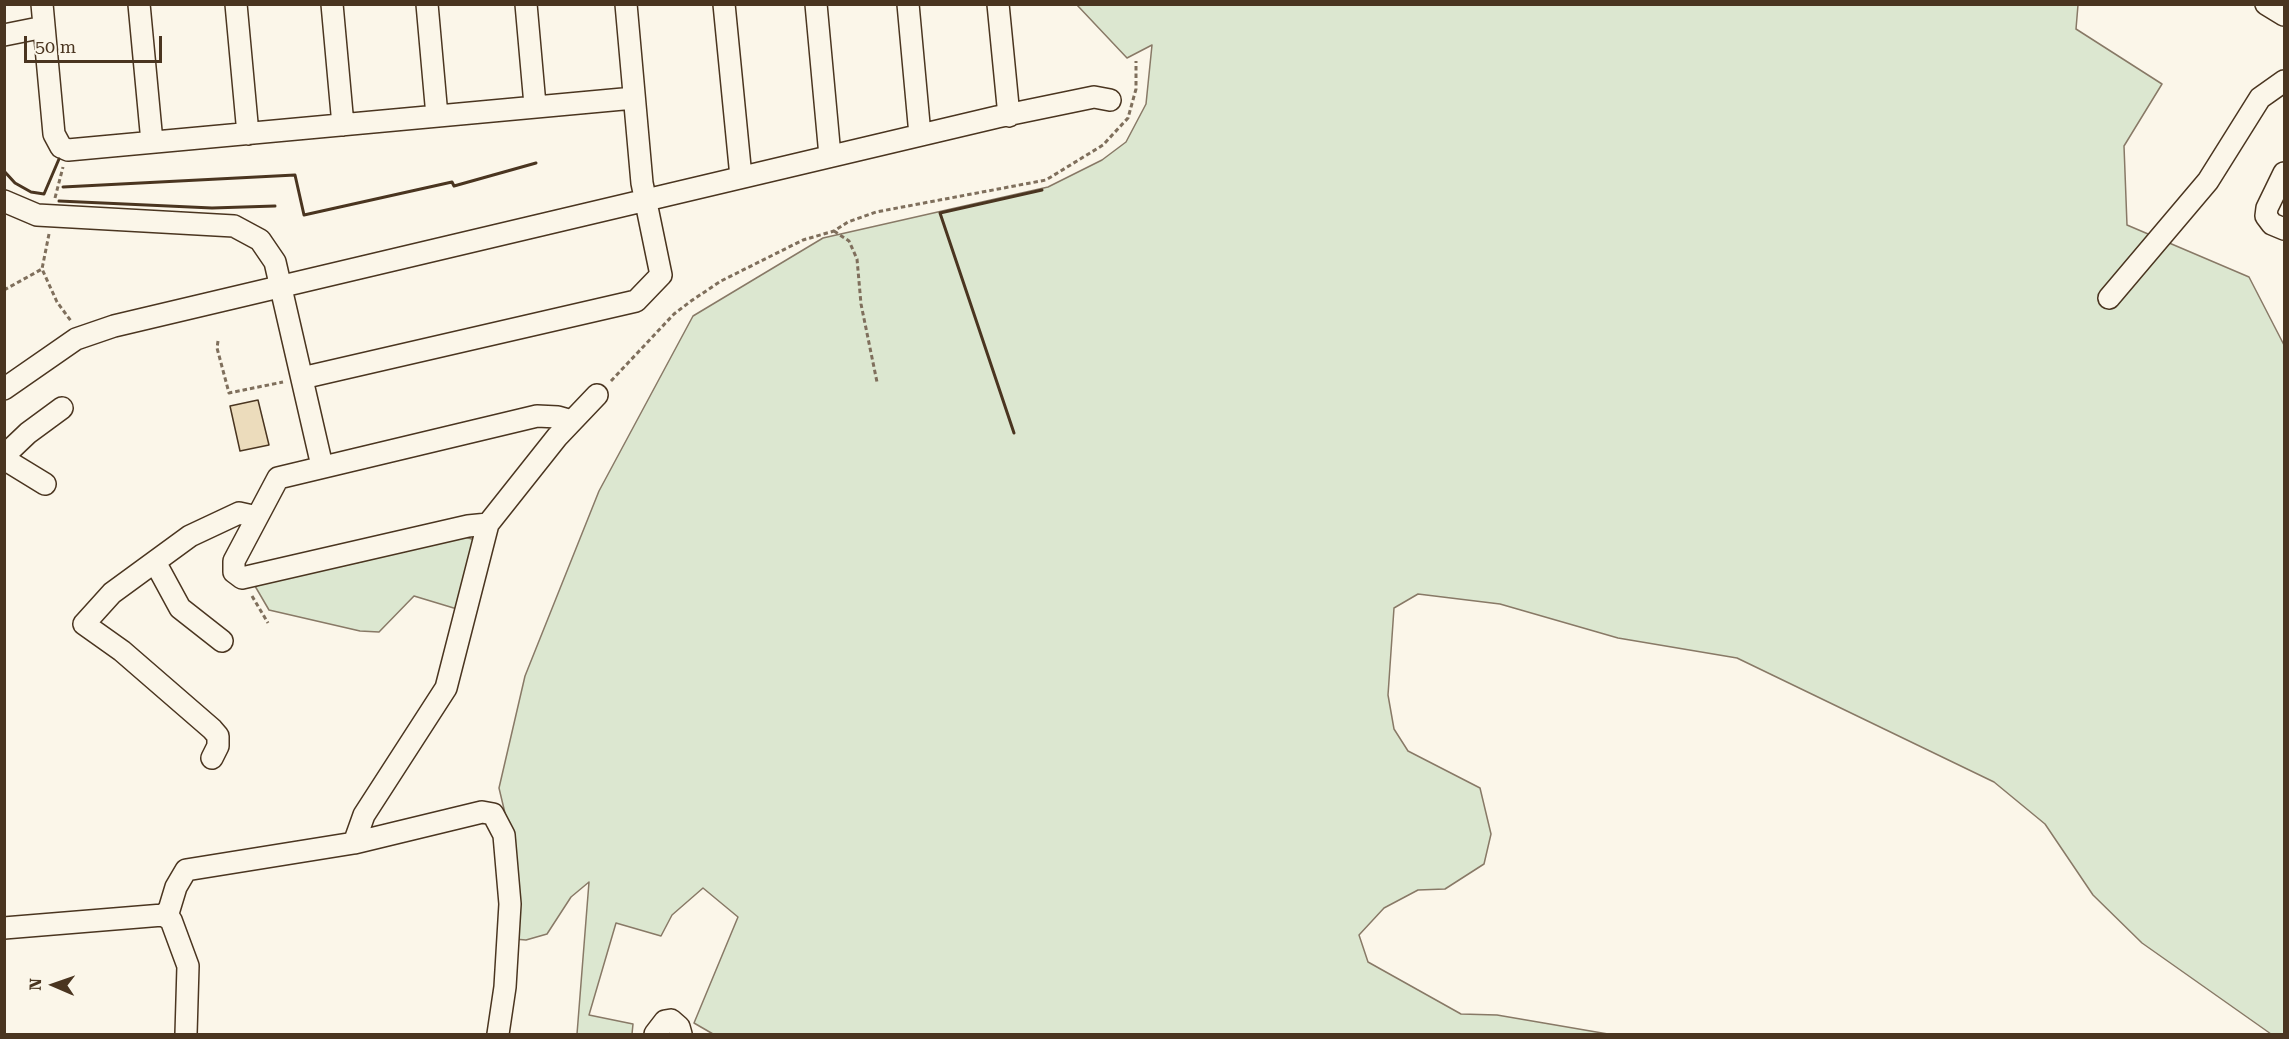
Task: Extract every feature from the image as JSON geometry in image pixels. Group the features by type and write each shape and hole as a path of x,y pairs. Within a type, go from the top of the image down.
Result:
{"street":[{"path":"42,4 54,134 61,147 76,151 535,105 634,98"},
{"path":"139,4 152,142"},
{"path":"236,4 248,134"},
{"path":"332,4 343,125"},
{"path":"427,4 437,116"},
{"path":"526,4 535,105"},
{"path":"296,379 636,301 661,275 645,200 626,4"},
{"path":"724,4 741,177"},
{"path":"816,4 830,156"},
{"path":"908,4 920,135"},
{"path":"998,4 1009,116"},
{"path":"2266,4 2284,15"},
{"path":"4,35 44,27"},
{"path":"2109,298 2208,181 2260,98 2284,81"},
{"path":"4,389 61,348 90,333 920,135 1094,97 1110,100"},
{"path":"2284,173 2266,208 2266,216 2272,224 2284,229"},
{"path":"4,201 37,215 216,224 242,228 254,234 267,247 275,262 296,379 322,466"},
{"path":"354,843 364,814 446,688 488,524 572,421 597,395"},
{"path":"45,484 5,459 7,453 28,433 62,408"},
{"path":"488,524 468,526 242,578 234,572 234,561 278,478 537,416 558,417 572,421"},
{"path":"212,758 218,746 218,735 122,651 84,624 112,593 190,536 226,517 239,513 257,517"},
{"path":"155,562 180,608 222,641"},
{"path":"4,928 163,915 169,910 176,886 186,870 354,843 482,812 493,814 504,835 510,904 505,987 498,1035"},
{"path":"163,915 171,920 188,966 186,1035"},
{"path":"656,1034 665,1021 671,1020 679,1027 681,1035"}],"path":[{"path":"597,395 674,314 691,301 721,282 803,240 834,231 848,222 876,213 1046,180 1103,145 1128,118 1136,89 1136,61"},
{"path":"56,194 65,159"},
{"path":"50,226 42,269 57,302 72,322"},
{"path":"834,231 849,241 857,259 861,304 877,382"},
{"path":"4,290 42,269"},
{"path":"219,341 217,348 229,393 296,379"},
{"path":"242,578 268,623"}],"green space":[{"path":"1077,5 2078,5 2076,29 2162,84 2124,146 2127,225 2249,277 2284,345 2284,1034 2271,1034 2142,943 2093,895 2045,824 1994,782 1737,658 1618,638 1500,604 1418,594 1394,608 1388,695 1394,729 1408,751 1480,788 1491,834 1484,864 1445,889 1418,890 1384,908 1359,935 1368,962 1461,1014 1497,1015 1608,1034 713,1034 694,1023 738,917 703,888 672,915 661,936 616,923 589,1015 633,1024 632,1034 577,1034 589,882 571,897 547,934 526,940 514,939 514,851 499,788 525,676 599,491 693,316 823,238 1048,187 1102,160 1126,142 1146,104 1152,45 1127,58"},
{"path":"462,536 475,540 457,609 414,596 379,632 360,631 269,610 255,586 356,563"}],"building":[{"path":"258,400 269,445 240,451 230,406"}],"wall":[{"path":"4,171 15,183 31,192 44,194 59,159"},
{"path":"63,187 295,175 304,215 452,182 454,186 536,163"},
{"path":"1014,433 940,213 1042,190"},
{"path":"59,201 212,208 275,206"}]}
